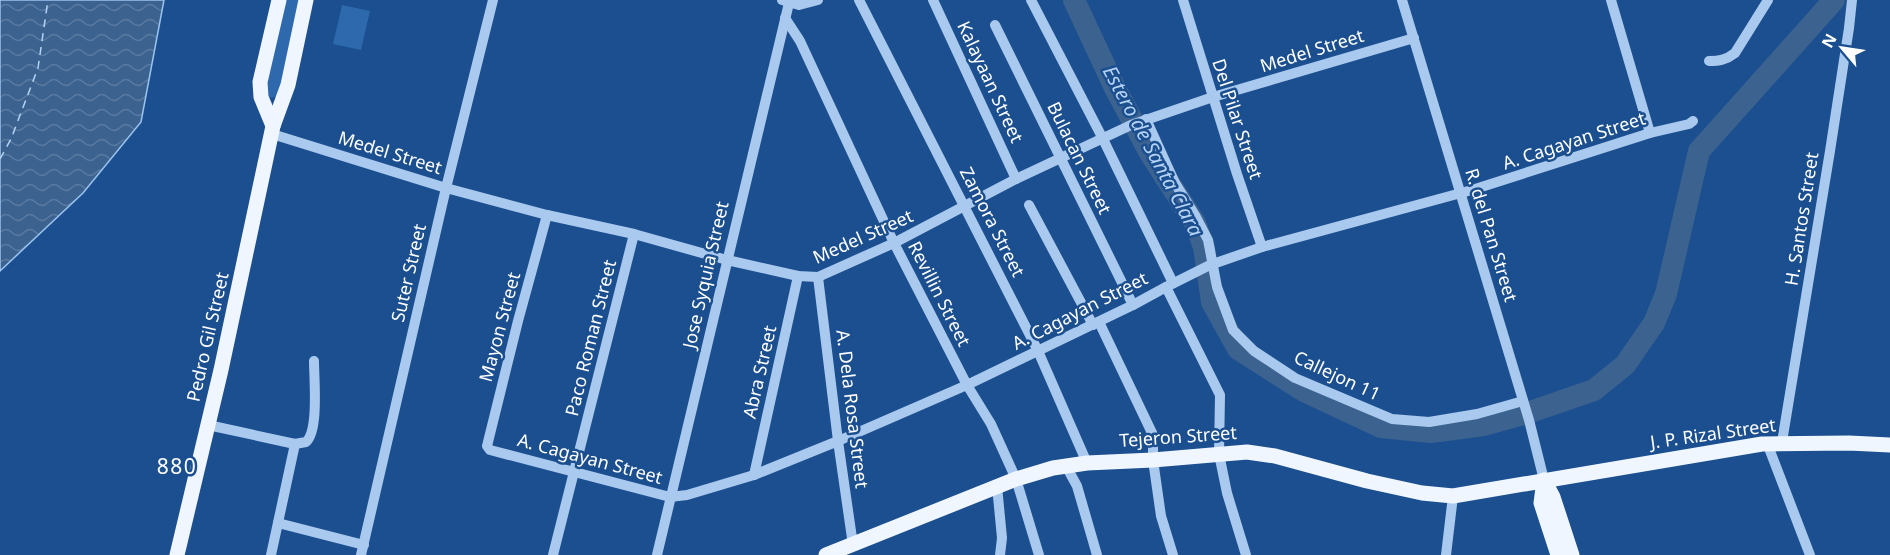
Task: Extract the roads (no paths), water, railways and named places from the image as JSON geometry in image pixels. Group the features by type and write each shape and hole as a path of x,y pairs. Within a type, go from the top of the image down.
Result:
{"main road":[{"path":"272,130 261,97 260,82 279,0"},
{"name":"Pedro Gil Street","path":"177,555 208,425 272,130 285,98 306,0"},
{"name":"J. P. Rizal Street","path":"1544,480 1774,443 1890,445"},
{"name":"Tejeron Street","path":"826,555 1016,479 1087,463 1247,452 1275,456 1422,493 1453,495 1544,480"},
{"path":"1544,480 1541,503 1558,555"},
{"path":"1544,480 1553,497 1572,555"}],"street":[{"name":"Suter Street","path":"363,550 446,188 493,0"},
{"path":"786,2 808,4 818,0"},
{"name":"Zamora Street","path":"859,0 1038,351 1087,463"},
{"name":"Kalayaan Street","path":"933,0 1016,179"},
{"path":"1031,0 1102,137 1220,395 1219,454 1227,493 1246,555"},
{"name":"Del Pilar Street","path":"1183,0 1262,247"},
{"name":"R. del Pan Street","path":"1402,0 1528,417 1544,480"},
{"path":"1611,0 1650,133"},
{"path":"1708,61 1729,58 1735,53 1768,0"},
{"name":"H. Santos Street","path":"1774,443 1830,151 1852,0"},
{"name":"Jose Syquia Street","path":"657,555 726,260 786,18 786,2"},
{"name":"Revillin Street","path":"786,18 800,41 894,243 967,385 991,424 1016,479 1039,555"},
{"name":"Bulacan Street","path":"995,25 1133,305"},
{"name":"Medel Street","path":"272,130 446,188 547,215 634,234 726,260 798,276 818,277 894,243 1016,179 1131,124 1213,97 1414,38"},
{"name":"Callejon 11","path":"1145,119 1175,183 1208,240 1217,288 1233,330 1254,351 1295,378 1392,419 1429,422 1477,414 1523,402"},
{"name":"A. Cagayan Street","path":"488,449 670,497 687,495 754,475 967,385 1096,324 1211,265 1262,247 1461,193 1693,121"},
{"path":"1029,205 1096,324 1153,435 1153,460 1161,516 1173,555"},
{"name":"Mayon Street","path":"488,449 492,423 547,215"},
{"name":"Paco Roman Street","path":"553,555 634,234"},
{"name":"Abra Street","path":"754,475 798,276"},
{"name":"A. Dela Rosa Street","path":"818,277 853,545"},
{"path":"208,425 295,444 306,442 311,435 315,396 314,361"},
{"path":"1774,443 1810,555"},
{"path":"271,555 295,444"},
{"path":"1066,466 1077,486 1097,555"},
{"path":"997,486 1002,538 1000,555"},
{"path":"1443,554 1453,495"},
{"path":"278,523 363,550"}],"water":[{"path":"0,0 164,0 141,122 83,193 0,271"}],"waterway":[{"name":"Estero de Santa Clara","path":"1074,0 1115,88 1150,153 1195,223 1204,247 1212,302 1238,349 1304,391 1381,427 1431,432 1484,425 1594,390 1625,365 1654,323 1666,294 1699,151 1834,0"}],"district":[{"name":"880","path":"177,467"}]}
